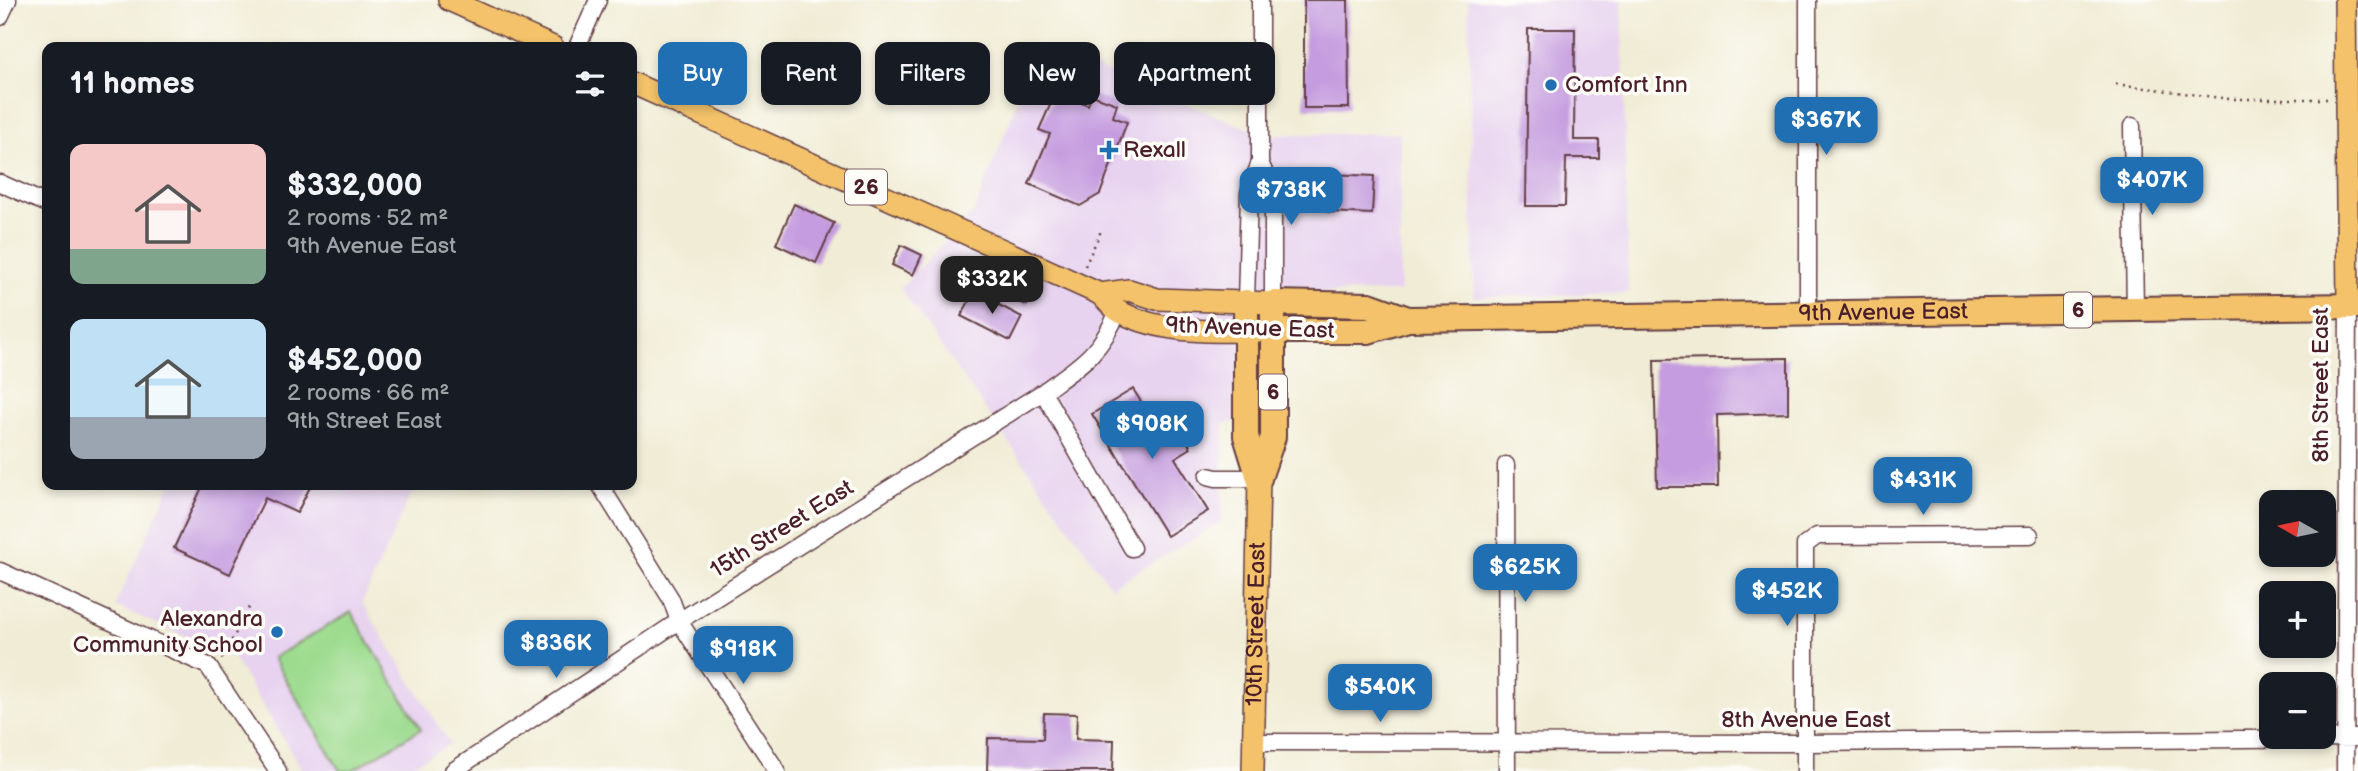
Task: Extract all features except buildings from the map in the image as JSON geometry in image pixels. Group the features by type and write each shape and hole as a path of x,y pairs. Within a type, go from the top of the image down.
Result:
{"highway":[{"name":"10th Street East","path":"1246,302 1246,436 1259,478"},
{"name":"9th Avenue East","path":"1273,303 1369,305 1408,319"},
{"name":"10th Street East","path":"1259,478 1273,437 1273,303"},
{"name":"9th Avenue East","path":"1273,331 1368,331 1408,319 2353,306"}],"main road":[{"path":"449,0 542,42"},
{"name":"8th Street East","path":"2345,0 2353,306"},
{"name":"9th Avenue East","path":"637,85 1100,294 1118,312 1165,327 1215,331 1273,331"},
{"name":"9th Avenue East","path":"1100,294 1129,290 1157,299 1246,302"},
{"name":"6","path":"1246,302 1273,303"},
{"name":"10th Street East","path":"1253,771 1259,478"}],"street":[{"path":"0,17 8,0"},
{"path":"579,42 598,0"},
{"name":"10th Street East","path":"1246,302 1249,193 1260,162 1261,0"},
{"path":"1808,0 1808,314"},
{"path":"2132,126 2135,309"},
{"name":"10th Street East","path":"1260,162 1273,194 1273,303"},
{"path":"0,183 42,202"},
{"name":"8th Street East","path":"2345,771 2352,738 2353,306"},
{"name":"15th Street East","path":"453,771 679,621 1043,392 1089,359 1110,332 1118,312"},
{"path":"1043,392 1132,548"},
{"path":"1506,465 1507,771"},
{"path":"1209,476 1259,478"},
{"path":"603,490 671,599 679,621 777,771"},
{"path":"1805,771 1805,545 1817,536 2030,536"},
{"path":"0,571 208,666 278,771"},
{"name":"8th Avenue East","path":"1254,742 1805,743 2352,738"}],"path":[{"path":"2116,84 2229,99 2346,99"},
{"path":"1077,284 1101,230"},
{"path":"214,674 251,604"}],"shaded area":[{"path":"1468,0 1622,0 1628,293 1474,297"},
{"path":"1100,69 1114,75 1114,105 1189,105 1264,135 1400,133 1400,292 1265,293 1266,421 1224,423 1222,522 1111,587 900,288 974,212 1016,105 1100,105"},
{"name":"Alexandra Community School","path":"168,490 413,490 362,603 450,744 402,771 303,771 233,657 115,606"}],"green space":[{"path":"351,612 421,729 351,771 340,771 273,658"}],"place":[{"name":"Comfort Inn","path":"1551,85"},
{"name":"Rexall","path":"1109,150"},
{"name":"Alexandra Community School","path":"277,632"}]}
